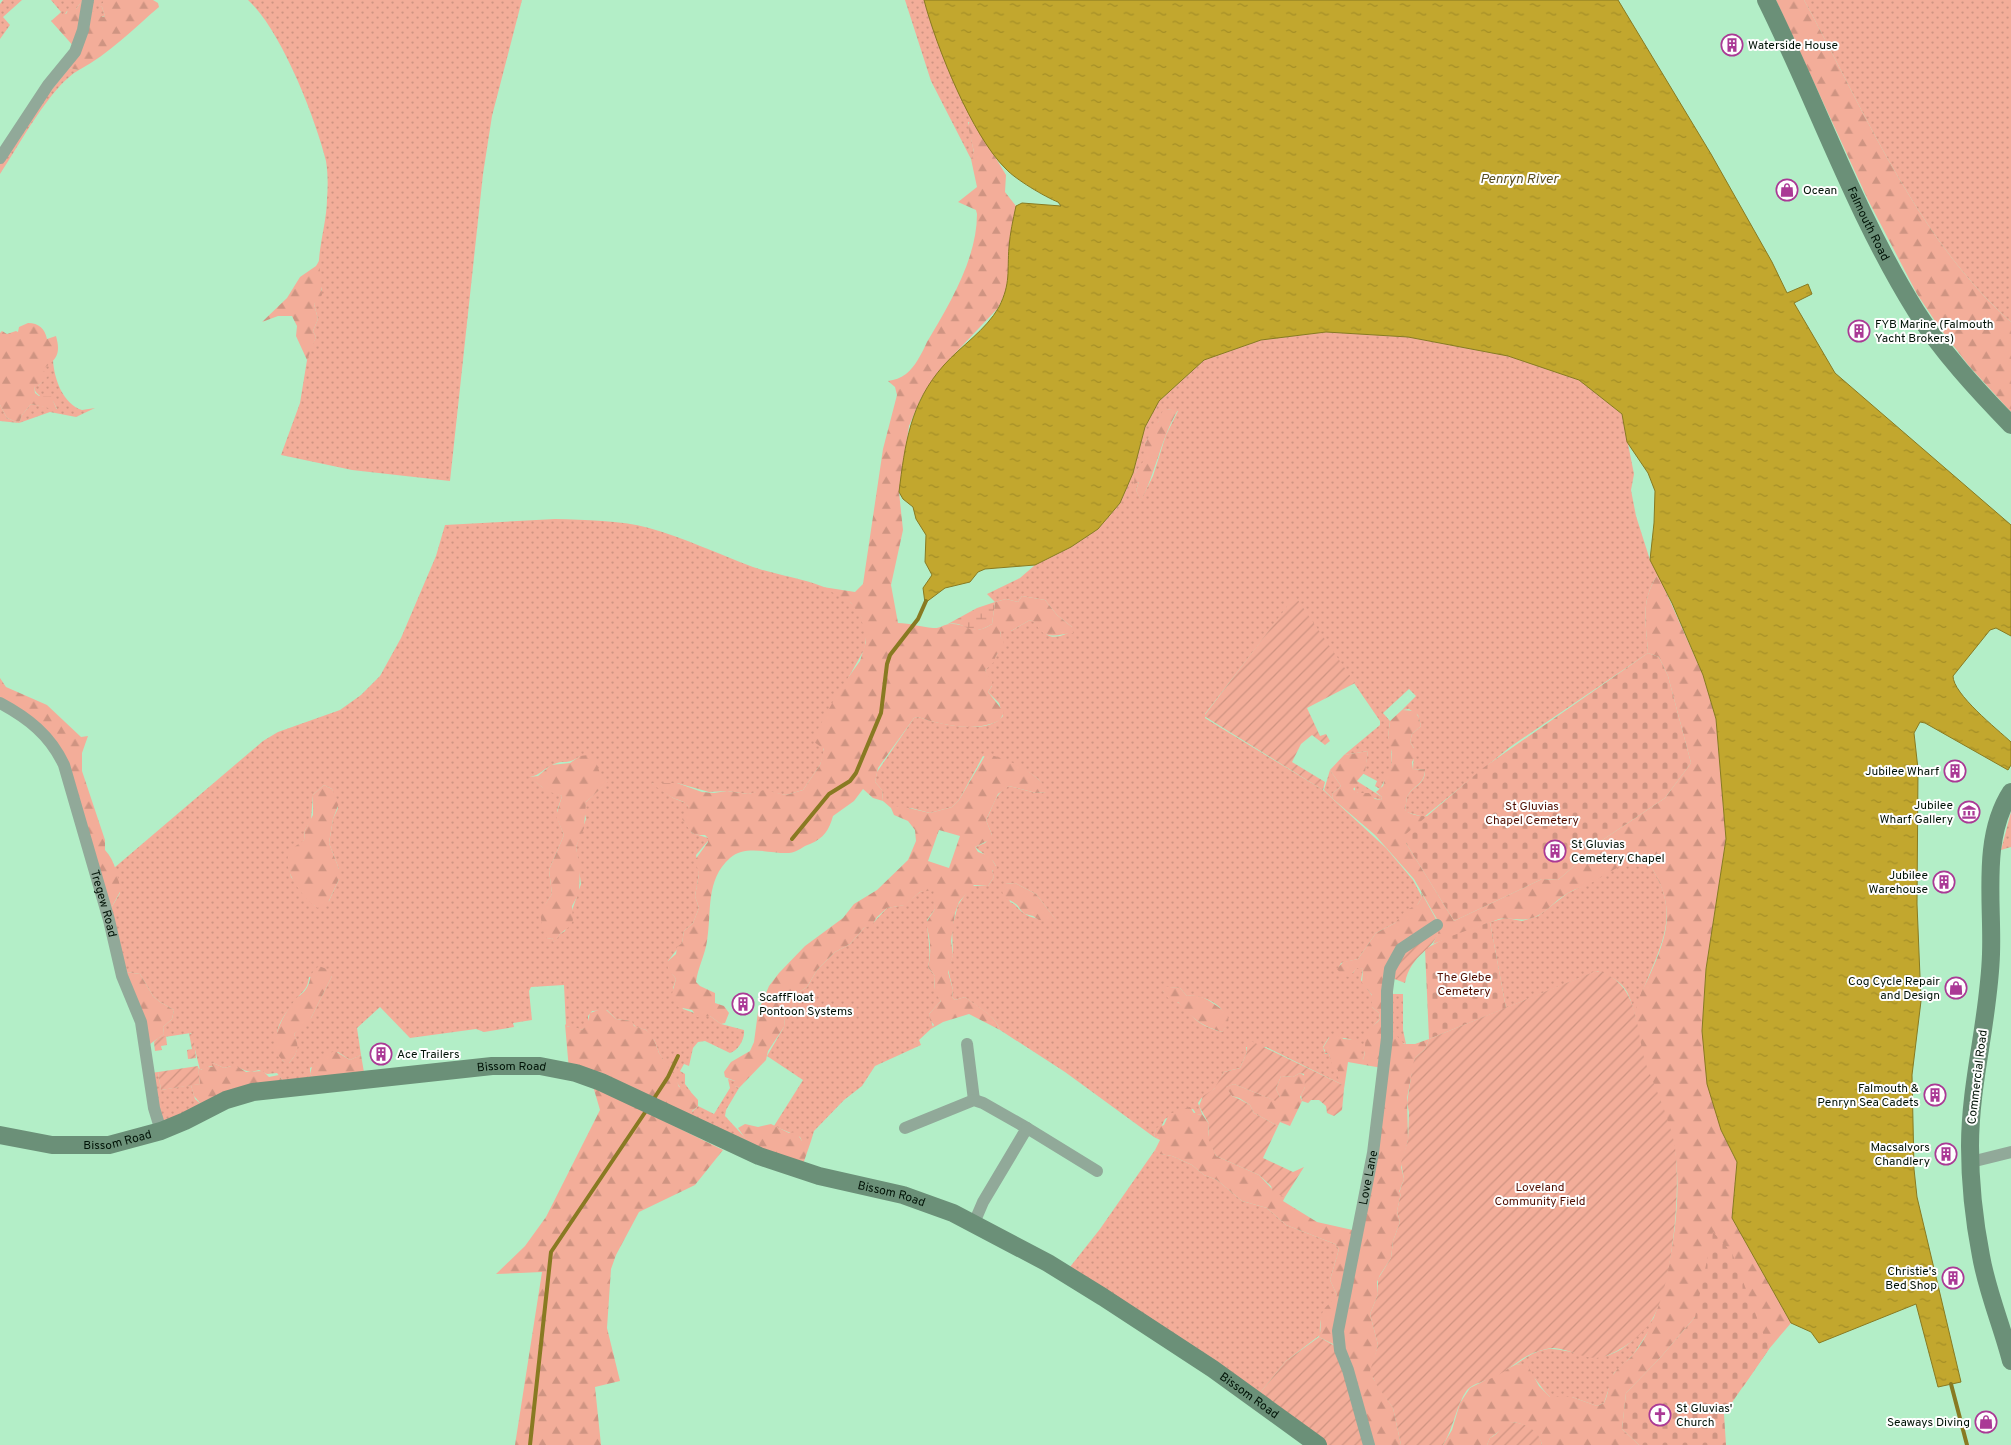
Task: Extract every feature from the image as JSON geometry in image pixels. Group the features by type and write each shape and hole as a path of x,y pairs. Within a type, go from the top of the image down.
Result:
{"street":[{"path":"0,158 48,85 75,52 88,0"},
{"name":"Falmouth Road","path":"1766,0 1858,201 1905,292 1944,348 1985,398 2011,425"},
{"name":"Tregew Road","path":"0,703 29,720 42,732 53,745 64,765 109,920 122,976 141,1022 154,1108 161,1131"},
{"name":"Commercial Road","path":"2011,792 2004,802 1993,833 1989,988 1976,1074 1971,1162 1973,1202 1981,1257 2006,1325 2011,1361"},
{"name":"Love Lane","path":"1369,1445 1348,1370 1340,1350 1338,1331 1373,1153 1387,1038 1387,991 1390,969 1401,949 1437,925"},
{"path":"967,1044 974,1100"},
{"name":"Bissom Road","path":"0,1135 52,1145 93,1146 125,1142 161,1131 226,1100 253,1092 506,1065 540,1066 576,1073 734,1146 771,1161 819,1176 903,1195 974,1223 1048,1263 1103,1297 1206,1365 1318,1445"},
{"path":"905,1128 974,1100 983,1102 1097,1171"},
{"path":"974,1223 983,1202 1026,1128"},
{"path":"1971,1162 2011,1152"}],"green space":[{"path":"3,0 22,0 3,17 10,25 0,39 0,4"},
{"path":"51,0 82,1 76,9 67,11 64,16 59,14 61,12"},
{"path":"88,0 103,0 104,3 99,5 102,7 105,16 100,17 90,10"},
{"path":"103,0 153,0 158,3 159,7 90,64 79,70 69,68 76,49 51,21 59,14 66,14 69,8 76,9 82,1 90,10 103,17 105,16 102,7 98,5 103,3"},
{"path":"248,0 522,0 492,116 483,174 450,481 352,470 281,455 300,403 308,354 316,337 313,331 318,319 314,304 322,290 319,280 319,257 326,210 327,170 314,122 295,75 273,32"},
{"path":"905,0 924,0 943,56 974,122 968,122 974,153 971,159 931,81"},
{"path":"1776,0 1804,0 1894,170 1920,212 1947,252 1978,289 2011,322 2011,412 1969,366 1917,294 1868,200"},
{"path":"1804,0 2011,0 2011,322 1978,289 1947,252 1920,212 1894,170"},
{"path":"69,68 79,70 68,78 46,102 0,174 0,163 19,131"},
{"path":"970,120 974,122 1006,175 1005,192 1016,206 1009,249 1010,270 1005,293 998,308 944,365 921,398 909,426 899,492 903,530 891,585 898,623 936,628 952,624 976,630 992,624 995,602 1006,599 1018,602 1022,596 1045,600 1057,615 1072,627 1073,633 1048,635 1030,620 1011,631 1001,631 1000,635 1004,643 994,662 985,670 993,684 988,692 1004,712 1000,720 991,724 970,727 937,723 918,717 914,718 878,768 875,782 882,790 883,801 873,798 863,789 854,801 833,816 825,833 815,842 789,853 743,851 730,858 722,867 713,886 707,941 696,982 715,993 715,1003 724,1006 729,1013 725,1023 721,1024 710,1016 697,1017 692,1010 678,1007 672,994 676,979 669,970 668,961 676,954 677,947 682,943 684,931 693,923 699,908 695,896 699,874 695,860 708,842 708,838 705,835 693,833 682,819 690,811 686,804 652,783 677,783 702,792 727,791 748,794 764,790 786,795 803,790 820,765 824,749 814,742 813,738 840,689 860,661 866,642 861,617 851,603 823,587 855,592 863,584 883,449 897,395 895,387 888,381 897,379 912,368 944,313 967,265 976,231 977,214 976,210 958,202 977,187 971,159 974,152 968,126"},
{"path":"319,261 322,295 314,304 318,319 313,331 316,337 307,360 296,336 297,326 292,316 278,316 262,322 287,298 300,277 316,266"},
{"path":"28,323 41,327 47,339 56,336 58,352 54,360 41,370 50,374 38,386 34,386 35,393 39,396 51,396 57,410 31,404 22,415 19,423 7,418 0,405 0,333 2,331 7,334 18,332 19,327"},
{"path":"1326,332 1408,337 1508,356 1579,380 1622,414 1634,474 1631,490 1636,516 1650,560 1658,574 1652,584 1646,603 1648,653 1510,747 1424,817 1406,812 1405,810 1407,797 1421,782 1425,774 1425,769 1413,770 1414,748 1410,742 1412,734 1421,726 1418,715 1409,709 1402,710 1416,696 1409,689 1383,713 1390,721 1388,737 1391,744 1392,766 1380,789 1375,786 1377,781 1362,773 1365,769 1368,751 1344,755 1380,725 1380,721 1295,597 1205,714 1205,718 1323,790 1386,848 1413,880 1422,897 1418,904 1395,923 1376,933 1358,959 1341,963 1338,969 1353,973 1357,967 1363,969 1361,980 1373,997 1372,1007 1379,1013 1380,1019 1369,1030 1363,1061 1358,1047 1353,1040 1329,1037 1323,1047 1325,1054 1329,1054 1338,1070 1343,1085 1266,1047 1246,1047 1247,1052 1240,1068 1224,1072 1215,1088 1198,1103 1202,1114 1197,1115 1193,1109 1178,1112 1165,1119 1161,1127 1156,1129 1154,1137 1065,1072 1000,1030 990,1016 965,997 955,1000 952,997 953,990 948,969 953,955 952,928 958,905 971,886 988,886 994,877 992,872 996,866 993,861 975,847 985,843 992,835 986,820 997,796 1004,789 1009,786 1036,793 1046,792 1042,784 1029,772 983,756 959,800 952,807 930,813 911,808 891,808 883,801 882,790 875,782 877,772 914,718 918,717 962,727 975,727 986,726 996,722 1003,716 999,703 988,692 992,686 985,670 1003,643 1000,635 1001,631 1011,631 1030,620 1035,622 1045,633 1053,637 1068,633 1072,627 1057,615 1045,600 1022,596 1018,602 1006,599 995,602 987,594 1020,578 1035,565 1071,547 1098,529 1120,503 1133,473 1145,427 1159,401 1204,360 1261,340","holes":["1166,409 1178,411 1166,435 1153,476 1141,500 1136,490 1139,482 1135,483 1135,473 1146,459 1145,444","1015,883 1036,894 1056,920 1034,918 1026,915 1010,902 1005,884","1164,987 1180,988 1187,996 1202,998 1218,1005 1226,1018 1226,1025 1222,1032 1198,1022 1162,989"]},
{"path":"53,360 55,375 65,397 75,407 82,410 95,408 76,417 50,412 19,423 22,415 31,404 57,409 53,401 38,395 34,386 38,386 46,377 40,370"},
{"path":"0,405 7,418 19,423 0,421"},
{"path":"1163,410 1178,410 1167,432 1141,501 1136,490 1139,482 1134,484 1135,473 1145,459 1145,444 1150,435 1150,429 1158,422"},
{"path":"555,519 638,525 676,536 765,571 816,584 850,602 855,606 861,617 866,637 864,650 820,728 824,752 820,765 803,790 786,795 764,791 748,794 727,791 709,792 677,783 652,783 673,798 686,803 691,811 683,819 692,833 708,838 708,841 696,855 699,874 695,896 699,908 693,923 684,931 682,943 668,961 668,968 676,979 673,988 683,1009 700,1015 710,1016 721,1024 744,1030 740,1044 736,1050 730,1053 705,1041 698,1042 693,1048 689,1066 684,1064 680,1071 685,1074 685,1084 691,1092 681,1089 659,1053 654,1039 646,1030 636,1027 630,1021 616,1019 607,1010 592,1011 588,1016 588,1025 582,1030 566,1026 564,985 531,987 529,991 532,1020 513,1023 514,1027 484,1032 476,1029 410,1038 380,1007 357,1028 361,1055 350,1060 338,1052 310,1068 310,1074 315,1079 284,1082 277,1073 267,1074 259,1070 251,1072 232,1066 224,1068 213,1063 214,1067 210,1066 200,1070 191,1033 158,1038 164,1034 163,1027 172,1019 174,1010 153,996 140,974 126,972 110,910 120,893 114,868 263,741 278,732 340,710 361,695 380,676 401,638 436,556 445,525","holes":["580,756 602,780 607,782 586,802 584,810 586,819 576,847 581,884 565,931 554,942 552,938 547,939 545,905 552,894 549,870 564,835 558,820 557,811 562,796 542,787 530,777 537,775 554,764 569,762","324,785 332,789 338,808 333,819 329,843 339,869 339,879 329,901 315,906 291,877 288,863 304,840 305,830 311,820 313,795","332,976 311,1018 294,1034 297,1050 289,1063 283,1061 279,1051 277,1042 278,1027 281,1020 308,984 309,977"]},
{"path":"1658,574 1703,675 1716,719 1726,839 1706,969 1702,1031 1721,1130 1737,1162 1732,1218 1791,1323 1769,1349 1743,1387 1695,1317 1660,1358 1626,1393 1622,1429 1639,1445 1542,1445 1535,1432 1521,1424 1512,1422 1490,1438 1487,1445 1443,1445 1452,1430 1460,1403 1470,1388 1515,1365 1528,1366 1539,1386 1550,1397 1572,1397 1597,1406 1604,1403 1613,1375 1635,1353 1650,1327 1658,1308 1670,1261 1674,1236 1677,1210 1676,1162 1669,1126 1645,1065 1637,1034 1636,1013 1639,997 1661,949 1667,922 1667,908 1664,895 1650,865 1642,863 1627,864 1568,893 1541,914 1532,918 1499,919 1433,944 1438,933 1438,921 1414,879 1375,835 1333,799 1332,794 1341,786 1330,770 1344,755 1368,751 1365,772 1357,781 1360,783 1353,789 1358,793 1369,793 1375,799 1381,800 1382,797 1376,792 1383,786 1386,774 1392,766 1392,753 1388,737 1390,721 1402,710 1415,711 1421,726 1412,734 1410,742 1417,753 1412,762 1413,770 1425,769 1421,782 1407,797 1405,810 1415,815 1428,816 1406,843 1454,921 1542,879 1558,880 1581,860 1592,847 1665,798 1691,763 1668,676 1659,657 1648,653 1646,603 1652,584"},
{"path":"1295,596 1355,683 1307,708 1320,736 1326,734 1330,741 1325,745 1312,735 1301,744 1292,762 1325,782 1323,790 1204,716"},
{"path":"995,602 992,624 984,628 972,630 958,624 946,625 977,608"},
{"name":"St Gluvias Chapel Cemetery","path":"1648,653 1659,657 1668,676 1691,763 1665,798 1592,847 1581,860 1558,880 1542,879 1454,921 1406,843 1406,834 1483,768"},
{"path":"0,678 6,687 47,705 81,737 88,736 82,753 82,771 105,840 105,850 114,864 121,890 110,910 61,757 0,702"},
{"path":"986,754 1019,766 1035,776 1046,788 1046,792 1036,793 1009,786 998,794 986,820 992,835 991,839 975,847 978,852 990,856 997,868 992,871 994,877 988,886 974,885 959,902 955,913 951,941 953,955 948,972 953,990 952,997 955,1000 965,997 990,1015 1000,1030 969,1014 943,1022 931,1029 934,1025 930,1020 929,1014 941,1001 934,991 935,976 928,967 930,945 926,923 935,909 934,890 920,892 905,905 887,908 877,917 872,925 864,928 850,944 835,952 817,970 807,987 793,996 794,1004 785,1016 784,1027 768,1051 766,1060 739,1088 735,1086 735,1081 725,1077 724,1072 731,1062 750,1051 754,1042 758,1012 769,986 805,946 843,918 854,904 877,890 908,860 916,841 915,830 908,821 894,815 891,808 900,806 930,813 952,807 959,800","holes":["939,830 960,836 949,868 928,861"]},
{"path":"588,755 595,759 602,779 608,782 586,802 584,828 576,847 580,869 579,893 572,906 573,920 570,926 560,934 554,943 552,938 547,939 542,926 540,912 552,894 549,870 564,835 556,816 562,796 547,791 529,777 538,776 551,765 570,763 580,756"},
{"path":"1330,770 1341,786 1332,794 1333,799 1324,790"},
{"path":"1360,783 1382,797 1381,800 1355,792 1355,786"},
{"path":"324,785 332,789 339,803 333,819 329,843 339,869 339,879 326,907 322,905 318,908 306,898 294,882 290,874 288,857 291,850 304,840 305,830 313,815 313,795"},
{"path":"2011,812 2011,847 2001,850"},
{"path":"1635,862 1650,865 1659,880 1666,908 1664,935 1640,998 1636,1019 1628,993 1620,983 1597,971 1506,1008 1490,922 1506,918 1522,921 1538,916 1568,893 1593,881 1616,866"},
{"path":"1015,883 1036,894 1057,921 1039,920 1025,914 1016,904 1006,898 1002,888 1005,884"},
{"path":"931,888 934,889 935,909 927,920 928,967 935,976 934,988 941,1001 929,1014 933,1027 919,1040 921,1045 875,1066 862,1086 844,1100 814,1131 811,1141 802,1141 800,1137 774,1126 803,1080 767,1056 784,1027 785,1016 794,1004 793,996 807,987 817,970 835,952 850,944 864,928 874,922 887,908 904,905 920,892"},
{"path":"1421,892 1437,921 1395,955 1382,1068 1348,1062 1344,1089 1338,1077 1338,1070 1332,1065 1329,1054 1324,1053 1325,1050 1323,1048 1330,1036 1334,1034 1344,1039 1358,1040 1363,1060 1365,1041 1369,1029 1380,1019 1379,1013 1372,1007 1372,995 1362,983 1363,969 1357,968 1349,977 1342,975 1337,969 1343,962 1358,959 1376,933 1395,923 1405,911 1418,904 1422,897"},
{"name":"The Glebe Cemetery","path":"1490,922 1506,1008 1429,1039 1425,949 1446,938"},
{"path":"1439,930 1432,943 1412,965 1405,983 1392,978 1397,956"},
{"path":"319,966 329,970 332,976 309,1022 294,1034 297,1050 289,1063 286,1063 279,1057 276,1049 277,1032 285,1014 295,1000 305,991 312,973"},
{"name":"Loveland Community Field","path":"1596,971 1611,977 1622,986 1629,997 1634,1010 1647,1067 1672,1132 1674,1142 1677,1181 1674,1230 1671,1256 1661,1300 1654,1316 1645,1329 1620,1349 1599,1358 1586,1357 1554,1348 1533,1353 1499,1374 1467,1390 1443,1445 1401,1445 1393,1408 1376,1384 1370,1371 1378,1345 1370,1314 1378,1294 1378,1279 1391,1258 1393,1241 1400,1222 1397,1211 1401,1193 1399,1193 1404,1179 1401,1163 1408,1140 1409,1112 1407,1103 1415,1058 1425,1049 1429,1039"},
{"path":"126,972 140,974 153,996 174,1010 172,1019 163,1027 164,1034 150,1044"},
{"path":"1159,986 1180,988 1187,996 1198,996 1208,1000 1227,1015 1228,1022 1226,1027 1222,1032 1203,1024 1192,1017 1178,1002 1169,999"},
{"path":"1390,994 1403,994 1403,1030 1406,1044 1400,1042 1389,1027"},
{"path":"604,1008 616,1019 632,1021 634,1026 646,1030 653,1036 659,1053 676,1078 679,1087 689,1090 698,1100 698,1106 692,1111 693,1117 569,1070 565,1024 568,1027 572,1026 582,1030 587,1025 590,1013"},
{"path":"1389,1027 1404,1044 1415,1044 1429,1039 1425,1049 1415,1058 1407,1098 1408,1140 1401,1167 1404,1179 1399,1192 1401,1193 1397,1211 1400,1222 1393,1241 1391,1258 1377,1282 1378,1294 1370,1314 1378,1345 1373,1364 1373,1378 1393,1408 1401,1445 1370,1445 1340,1349"},
{"path":"189,1033 193,1035 196,1058 188,1059 187,1050 192,1049"},
{"path":"166,1036 167,1045 161,1046 162,1050 155,1051 154,1042 158,1038"},
{"path":"1251,1041 1343,1085 1344,1089 1342,1110 1334,1116 1327,1113 1326,1106 1319,1100 1311,1100 1308,1103 1302,1101 1301,1095 1305,1087 1304,1074 1300,1073 1293,1077 1281,1076 1276,1089 1280,1097 1278,1102 1234,1084 1226,1087 1232,1096 1250,1105 1254,1113 1278,1126 1263,1158 1293,1172 1304,1167 1285,1197 1273,1192 1271,1186 1259,1175 1216,1156 1208,1138 1209,1124 1199,1106 1203,1096 1214,1089 1224,1072 1240,1068 1247,1052 1247,1044"},
{"path":"335,1051 350,1060 361,1055 365,1078 314,1078 310,1074 313,1063"},
{"path":"213,1063 224,1068 235,1065 246,1072 263,1071 269,1077 279,1075 282,1080 202,1105 194,1096 191,1085 200,1084 198,1068 201,1070 206,1066 213,1067 211,1064"},
{"path":"198,1066 200,1084 161,1090 158,1072"},
{"path":"158,1072 161,1090 191,1085 195,1099 202,1105 161,1130 150,1073"},
{"path":"1300,1073 1305,1076 1305,1087 1300,1097 1302,1101 1290,1126 1280,1122 1278,1126 1254,1113 1250,1105 1232,1096 1225,1087 1234,1084 1274,1100 1280,1097 1276,1089 1281,1076 1293,1077"},
{"path":"728,1079 735,1081 735,1086 739,1088 726,1110 725,1116 748,1141 693,1117 691,1113 698,1106 714,1114 730,1088"},
{"path":"593,1086 723,1150 695,1185 639,1212 616,1255 611,1269 607,1328 620,1381 595,1387 601,1445 515,1445 542,1272 496,1274 525,1246 546,1217 600,1110"},
{"path":"1190,1107 1194,1113 1197,1112 1197,1115 1202,1114 1209,1124 1208,1135 1216,1156 1259,1175 1272,1189 1285,1197 1283,1201 1317,1222 1357,1231 1338,1330 1341,1356 1333,1344 1319,1337 1323,1311 1337,1295 1330,1280 1339,1249 1335,1244 1286,1225 1267,1208 1242,1201 1217,1180 1204,1175 1192,1165 1172,1156 1160,1154 1155,1150 1160,1140 1154,1137 1156,1128 1164,1125 1169,1114"},
{"path":"745,1124 758,1127 771,1124 789,1133 796,1132 802,1141 811,1141 801,1170 747,1141 738,1128"},
{"path":"1155,1150 1192,1165 1204,1175 1217,1180 1242,1201 1267,1208 1286,1225 1335,1244 1339,1249 1330,1280 1337,1295 1321,1320 1320,1335 1286,1361 1255,1399 1066,1272 1100,1229"},
{"path":"1713,1232 1732,1253 1769,1349 1724,1414 1726,1445 1639,1445 1622,1429 1626,1393 1660,1358 1695,1317"},
{"path":"1654,1318 1650,1329 1633,1355 1614,1373 1604,1403 1597,1406 1572,1397 1550,1397 1533,1375 1521,1364 1515,1365 1537,1352 1553,1349 1606,1356 1627,1345"},
{"path":"1319,1337 1335,1346 1369,1445 1319,1445 1255,1399 1286,1361"},
{"path":"1512,1422 1522,1424 1535,1432 1542,1445 1487,1445 1490,1438"}],"water":[{"name":"Penryn River","path":"924,0 1618,0 1711,154 1772,262 1787,293 1808,284 1812,294 1794,303 1835,373 2011,525 2011,636 1996,628 1990,630 1953,676 1960,692 1986,720 2011,742 2011,765 2008,770 1925,723 1920,722 1914,733 1918,769 1917,904 1921,1001 1912,1075 1914,1169 1917,1197 1961,1382 1938,1387 1916,1304 1819,1343 1811,1332 1791,1323 1732,1218 1737,1162 1721,1130 1707,1084 1702,1031 1706,969 1726,839 1716,719 1703,675 1672,603 1650,560 1655,491 1648,473 1627,442 1622,414 1579,380 1508,356 1408,337 1326,332 1261,340 1204,360 1159,401 1145,427 1133,473 1120,503 1098,529 1071,547 1035,565 985,569 978,572 970,582 945,588 925,603 923,588 932,575 925,562 926,535 916,519 913,507 903,499 899,492 907,441 916,409 923,394 944,365 987,323 1003,299 1008,277 1009,242 1016,206 1022,203 1061,206 1058,202 1016,178 993,154 968,113 946,65"}],"waterway":[{"path":"792,839 829,794 850,781 856,773 881,713 887,664 890,655 918,619 926,601"},
{"path":"653,1100 668,1077 678,1056"},
{"path":"530,1445 551,1252 648,1108"},
{"path":"1951,1384 1967,1445"}],"place":[{"name":"Waterside House","path":"1732,45"},
{"name":"Ocean","path":"1787,190"},
{"name":"FYB Marine (Falmouth Yacht Brokers)","path":"1859,331"},
{"name":"Jubilee Wharf","path":"1955,771"},
{"name":"Jubilee Wharf Gallery","path":"1969,812"},
{"name":"St Gluvias Cemetery Chapel","path":"1555,851"},
{"name":"Jubilee Warehouse","path":"1944,882"},
{"name":"Cog Cycle Repair and Design","path":"1956,988"},
{"name":"ScaffFloat Pontoon Systems","path":"743,1004"},
{"name":"Ace Trailers","path":"381,1054"},
{"name":"Falmouth & Penryn Sea Cadets","path":"1935,1095"},
{"name":"Macsalvors Chandlery","path":"1946,1154"},
{"name":"Christie's Bed Shop","path":"1953,1278"},
{"name":"St Gluvias' Church","path":"1660,1415"},
{"name":"Seaways Diving","path":"1986,1422"}]}
